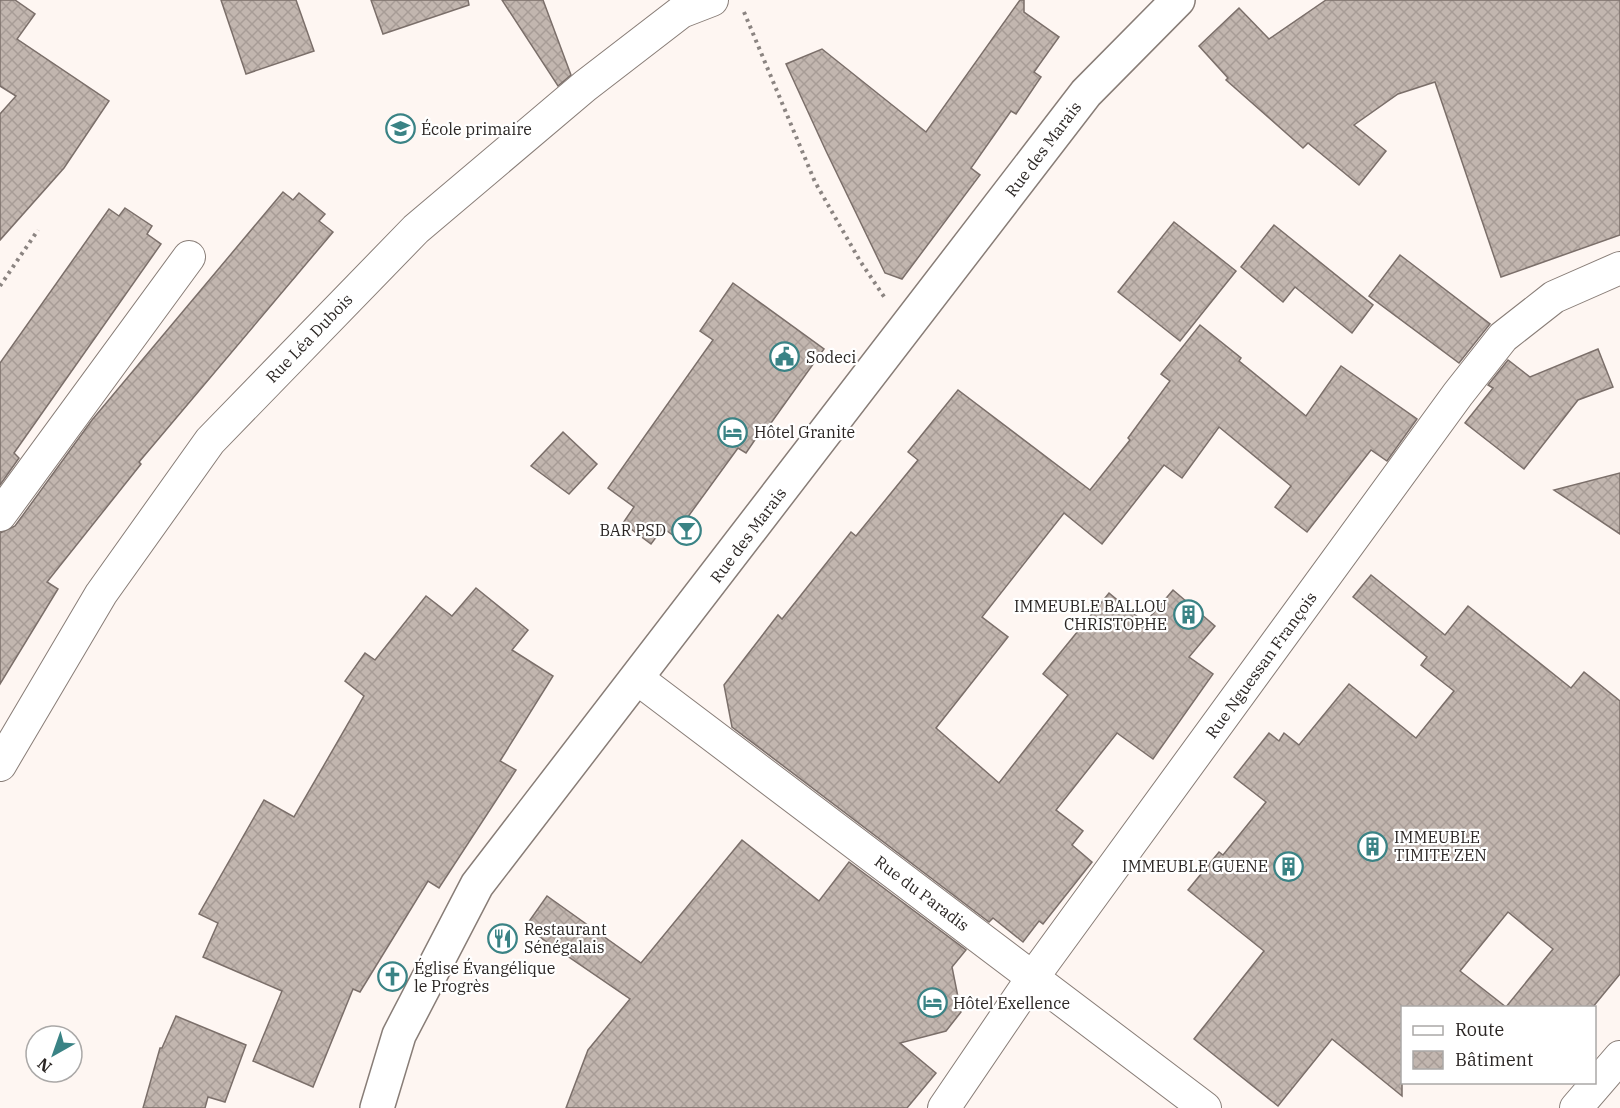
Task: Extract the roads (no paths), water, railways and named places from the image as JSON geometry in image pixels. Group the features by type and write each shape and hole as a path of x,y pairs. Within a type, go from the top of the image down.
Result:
{"street":[{"name":"Rue Léa Dubois","path":"0,765 101,594 210,441 416,229 593,79 681,12 712,0"},
{"name":"Rue des Marais","path":"377,1108 399,1035 477,885 638,679 1086,93 1178,0"},
{"path":"0,515 189,257"},
{"name":"Rue Nguessan François","path":"944,1108 1033,977 1450,404 1503,337 1554,297 1620,268"},
{"name":"Rue du Paradis","path":"638,679 1205,1108"},
{"path":"1576,1108 1620,1057"}],"place":[{"name":"École primaire","path":"400,129"},
{"name":"Sodeci","path":"785,357"},
{"name":"Hôtel Granite","path":"733,432"},
{"name":"BAR PSD","path":"687,530"},
{"name":"IMMEUBLE BALLOU CHRISTOPHE","path":"1188,615"},
{"name":"IMMEUBLE TIMITE ZEN","path":"1373,846"},
{"name":"IMMEUBLE GUENE","path":"1289,866"},
{"name":"Restaurant Sénégalais","path":"503,938"},
{"name":"Église Évangélique le Progrès","path":"393,977"},
{"name":"Hôtel Exellence","path":"932,1003"}]}
